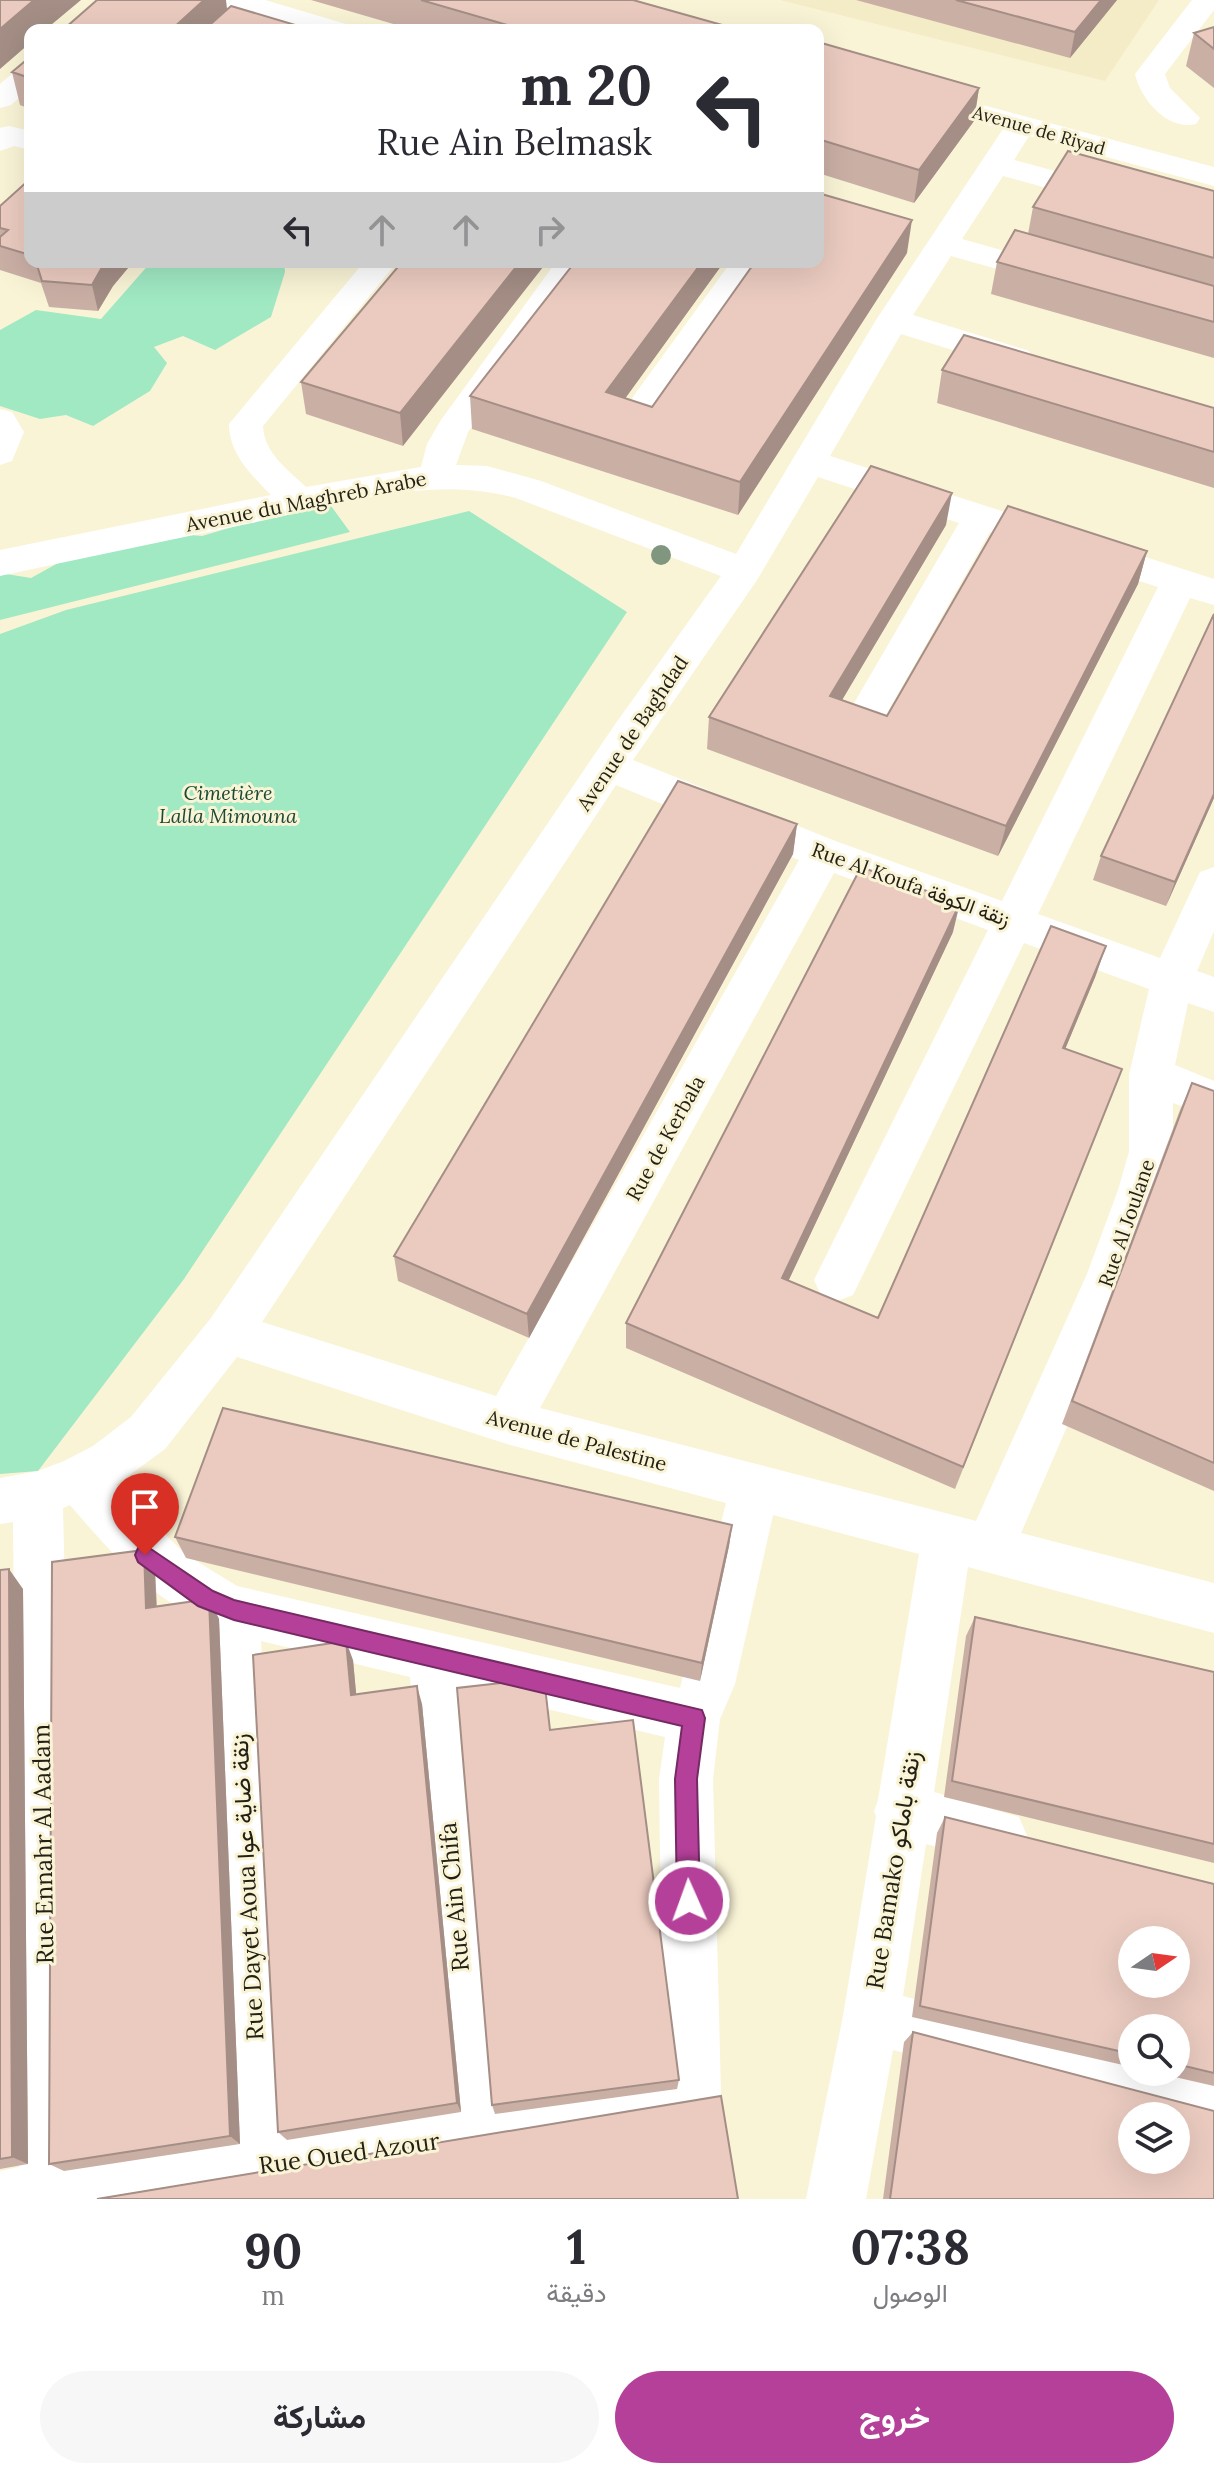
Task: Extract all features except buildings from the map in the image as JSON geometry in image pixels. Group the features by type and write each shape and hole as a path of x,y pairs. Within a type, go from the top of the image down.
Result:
{"street":[{"path":"234,0 316,24"},
{"path":"1185,118 1163,99 1151,82 1150,74 1207,0"},
{"name":"Avenue de Riyad","path":"824,72 1214,177"},
{"path":"0,99 24,78"},
{"name":"Avenue de Baghdad","path":"228,1333 630,733 744,571 893,320 929,247 995,164 1021,125"},
{"path":"995,164 1214,224"},
{"path":"929,247 1093,286"},
{"path":"299,501 249,448 244,436 246,424 376,268"},
{"path":"436,476 444,444 453,428 569,268"},
{"path":"647,402 744,268"},
{"path":"893,320 1054,371"},
{"path":"0,420 6,427 7,437 0,453"},
{"path":"811,462 1197,587 1011,921 837,1280"},
{"name":"Avenue du Maghreb Arabe","path":"0,563 436,476 487,478 528,489 744,571"},
{"path":"865,717 981,516"},
{"name":"Rue Al Koufa زنقة الكوفة","path":"610,767 824,853 1214,995"},
{"name":"Rue de Kerbala","path":"507,1422 824,853"},
{"name":"Rue Al Joulane","path":"968,1545 1110,1274 1141,1190 1151,1152 1151,1075 1172,980 1214,883"},
{"path":"1151,1075 1214,1100"},
{"path":"39,1491 110,1462 148,1433 228,1333"},
{"name":"Avenue de Palestine","path":"228,1333 507,1422 1214,1608"},
{"path":"39,1491 145,1555 206,1599 234,1610 694,1718 709,1684 754,1488"},
{"name":"Rue Ennahr Al Aadam","path":"26,2196 39,1491"},
{"name":"Rue Bamako زنقة باماكو","path":"836,2199 871,2016 901,1811 968,1545"},
{"name":"Rue Dayet Aoua زنقة ضاية عوا","path":"234,1610 260,2165"},
{"name":"Rue Ain Chifa","path":"434,1658 474,2136"},
{"name":"Rue Oued Azour","path":"26,2196 474,2136 681,2099 692,2094 686,1779 694,1718"},
{"path":"901,1811 1050,1848"},
{"path":"871,2016 1214,2105"}],"shaded area":[{"path":"780,0 1159,0 1105,81"}],"green space":[{"path":"146,268 285,268 271,317 215,350 183,336 154,347 167,363 150,391 93,426 66,415 40,419 0,406 0,330 36,310 101,319"},
{"path":"326,499 350,532 0,620 0,573 31,578 96,542 180,534 202,536"},
{"name":"Cimetière Lalla Mimouna","path":"469,511 627,612 184,1279 38,1471 0,1474 0,634 66,610"}],"route":[{"path":"145,1555 175,1580 206,1599 234,1610 694,1718 686,1779 689,1901"}]}
